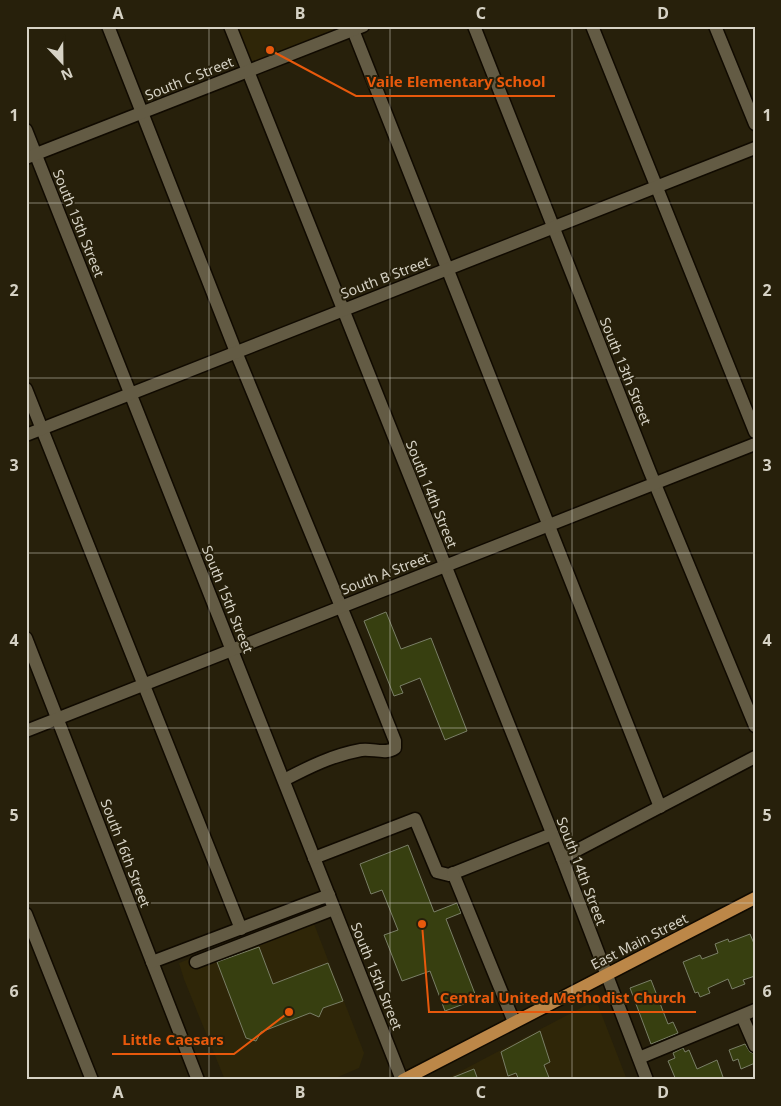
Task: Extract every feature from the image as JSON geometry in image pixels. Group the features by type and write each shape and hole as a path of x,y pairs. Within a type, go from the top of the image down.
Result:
{"main road":[{"name":"East Main Street","path":"402,1080 755,898"}],"street":[{"path":"108,26 236,352 395,742 395,748 392,751 386,752 370,748 341,753 284,780"},
{"name":"South 14th Street","path":"230,26 562,858 647,1080"},
{"name":"South 13th Street","path":"474,26 654,482 755,726"},
{"path":"592,26 755,432"},
{"path":"715,26 755,124"},
{"path":"358,28 448,268 660,807"},
{"name":"South C Street","path":"31,156 358,28"},
{"name":"South 15th Street","path":"26,130 31,156 131,393 402,1080"},
{"name":"South B Street","path":"26,435 755,148"},
{"path":"26,390 241,929"},
{"name":"South A Street","path":"26,731 654,482 755,444"},
{"name":"South 16th Street","path":"26,638 198,1080"},
{"path":"562,858 755,757"},
{"path":"314,858 415,819 437,872 449,875 552,834"},
{"path":"453,873 514,1022"},
{"path":"152,962 329,895"},
{"path":"196,962 334,909"},
{"path":"26,914 92,1080"},
{"path":"638,1058 755,1010"},
{"path":"742,1016 755,1046"}],"shaded area":[{"path":"230,26 363,26 248,71"},
{"path":"309,911 364,1053 359,1068 331,1080 225,1080 179,963"},
{"path":"596,1000 627,1080 444,1080"}],"building":[{"path":"386,612 401,649 431,638 467,731 445,740 420,678 400,686 403,693 394,696 364,621"},
{"path":"408,845 434,912 457,903 461,913 446,919 477,999 445,1011 430,971 402,981 384,935 398,930 382,890 371,894 360,864"},
{"path":"750,934 755,946 755,976 743,980 745,984 732,989 728,979 708,988 710,993 700,997 698,992 695,993 683,962 700,955 702,959 718,953 715,944 728,939 729,942"},
{"path":"259,947 273,984 328,963 343,1001 323,1008 319,1017 310,1013 261,1032 256,1041 246,1038 217,962"},
{"path":"651,980 668,1024 673,1022 678,1033 651,1044 630,988"},
{"path":"540,1031 550,1062 544,1065 550,1080 519,1080 516,1073 508,1076 501,1052"},
{"path":"745,1044 750,1052 755,1054 755,1063 741,1069 738,1059 733,1061 729,1050"},
{"path":"683,1048 685,1052 689,1050 697,1069 717,1060 724,1080 676,1080 668,1061 675,1058 673,1053"},
{"path":"474,1069 478,1080 449,1080 449,1079"}],"place":[{"name":"Vaile Elementary School","path":"270,50"},
{"name":"Central United Methodist Church","path":"422,924"},
{"name":"Little Caesars","path":"289,1012"}]}
